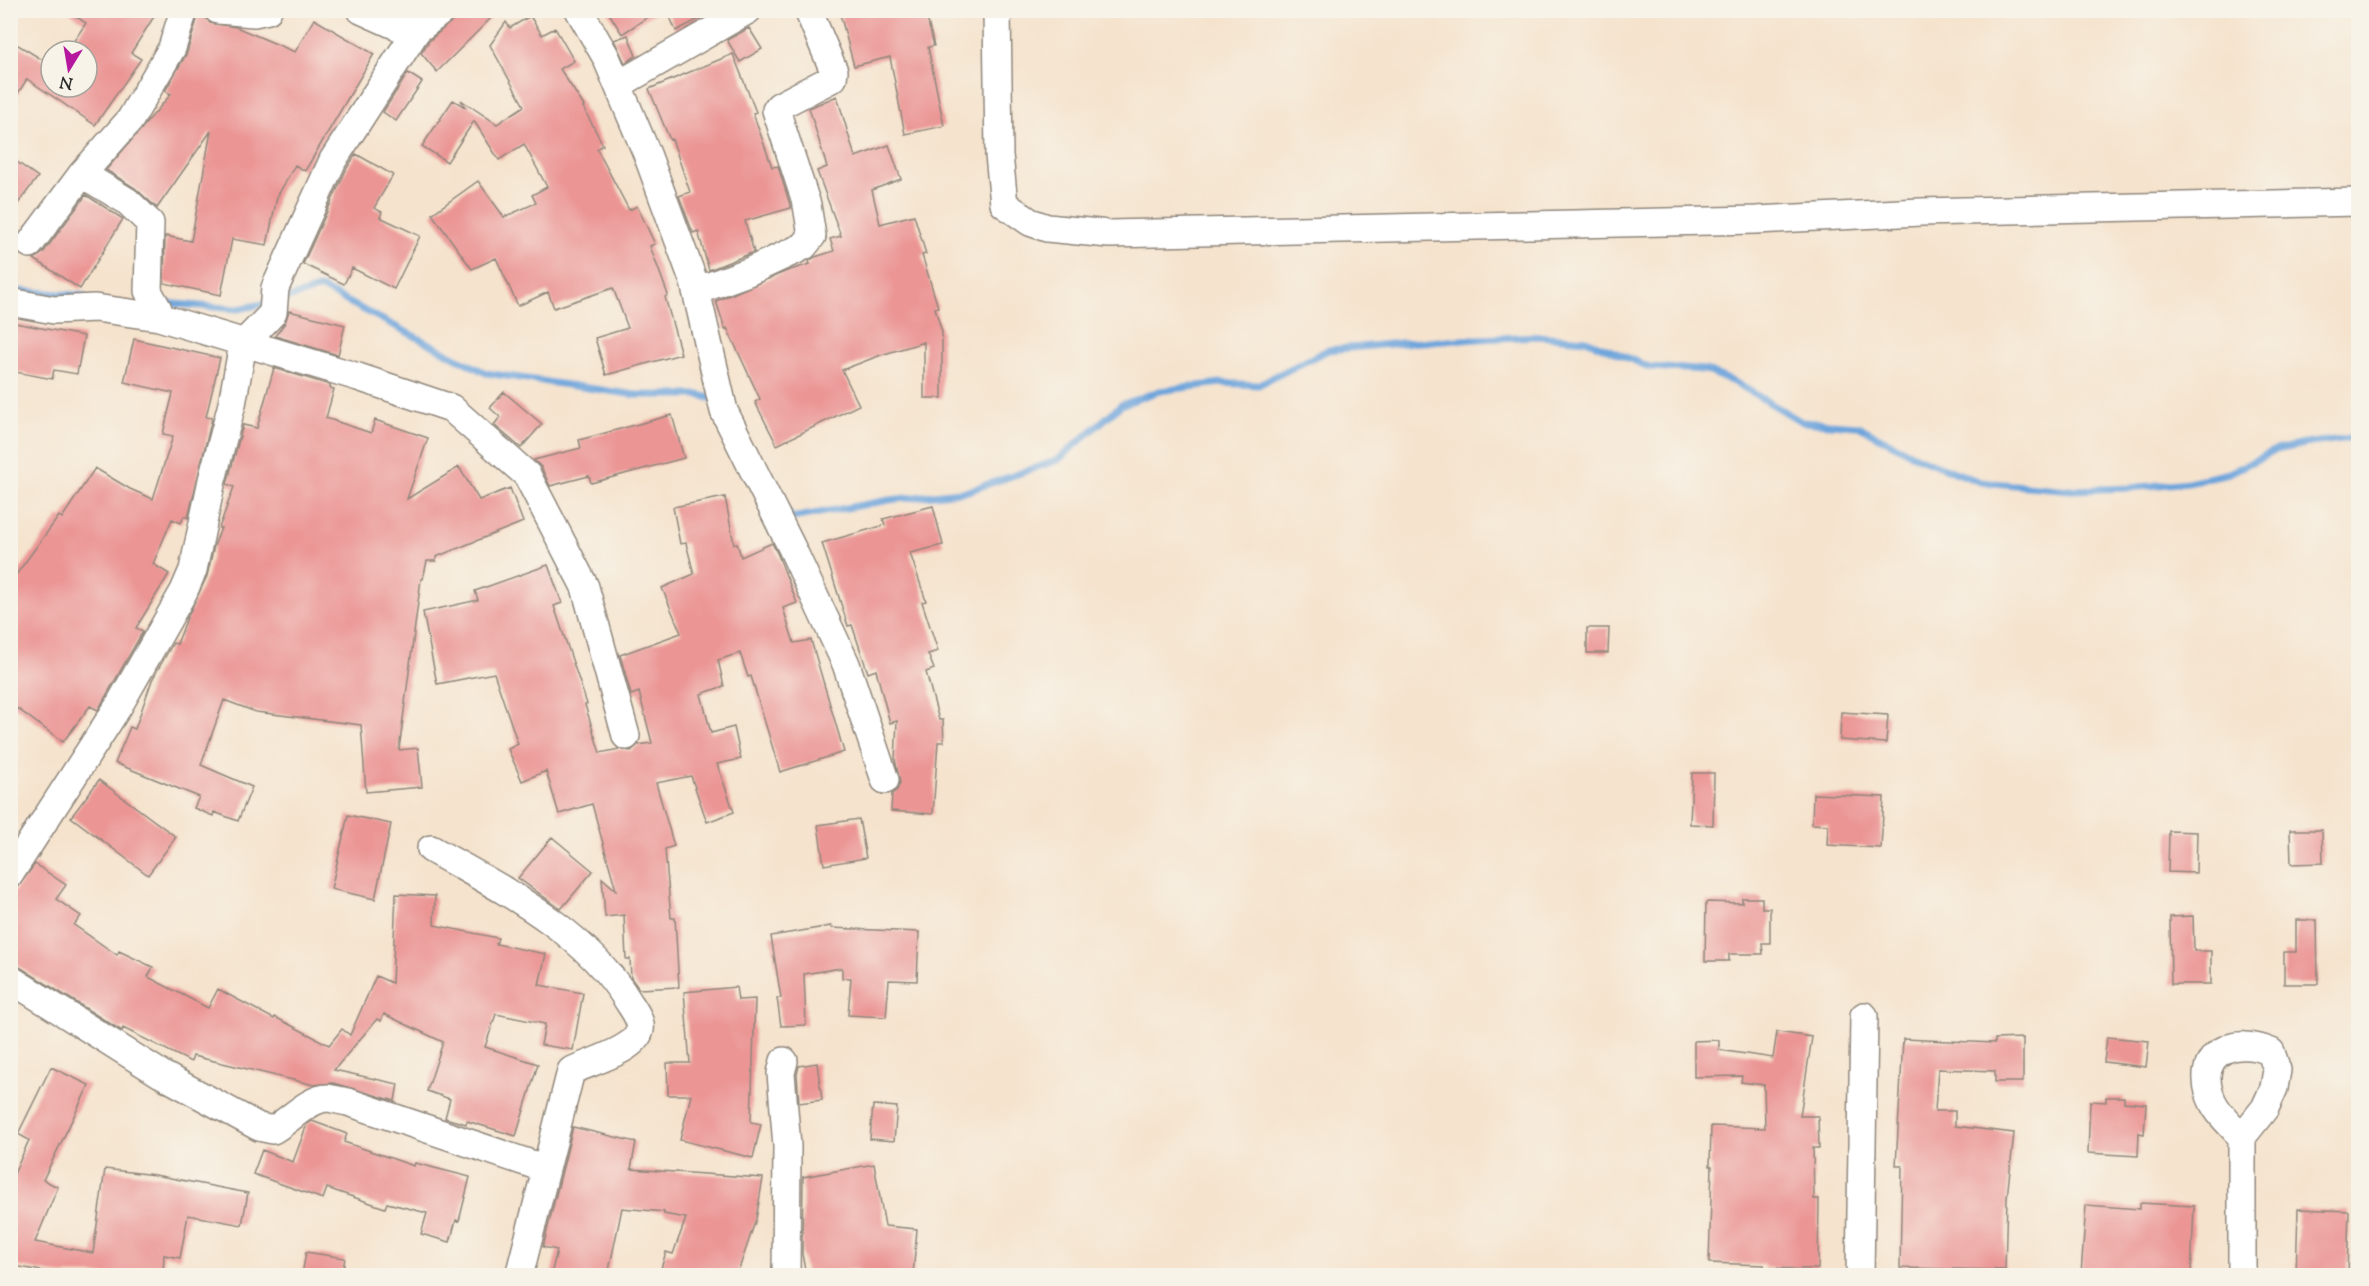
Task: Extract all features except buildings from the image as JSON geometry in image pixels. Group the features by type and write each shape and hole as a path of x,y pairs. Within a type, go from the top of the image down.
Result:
{"street":[{"path":"30,244 82,174 130,120 172,48 184,10"},
{"path":"218,10 254,13 268,10"},
{"path":"360,10 399,27 417,30"},
{"path":"10,874 118,707 184,591 192,570 232,404 243,344 274,301 333,160 417,30 443,10"},
{"path":"579,10 606,57 618,85 651,165 694,282 721,401 846,664 885,780"},
{"path":"618,85 748,10"},
{"path":"696,291 748,272 798,249 804,246 812,236 807,205 776,110 779,105 833,78 834,71 808,10"},
{"path":"997,10 999,155 1004,204 1030,222 1047,228 1109,234 1405,229 1756,220 1921,212 2358,202"},
{"path":"82,174 127,201 150,223 155,306"},
{"path":"10,302 54,310 155,306 243,344 358,377 452,408 527,475 585,587 626,736"},
{"path":"431,849 506,892 557,927 596,960 625,996 639,1018 640,1030 633,1041 615,1054 571,1071 519,1275"},
{"path":"10,979 161,1074 259,1126 273,1130 288,1122 310,1103 326,1098 348,1102 546,1168"},
{"path":"1860,1275 1864,1016"},
{"path":"784,1061 781,1073 787,1146 786,1275"},
{"path":"2242,1137 2242,1275"}],"waterway":[{"path":"281,300 321,288 486,373 636,395 699,395 714,399"},
{"path":"22,291 83,296"},
{"path":"163,303 238,309 268,303"},
{"path":"787,511 792,518 889,500 968,491 1058,460 1121,405 1159,391 1221,383 1258,385 1328,350 1402,343 1537,336 1586,340 1649,367 1705,370 1736,383 1802,422 1858,426 1919,458 1980,482 2071,490 2130,488 2188,482 2229,473 2276,450 2358,437"}]}
